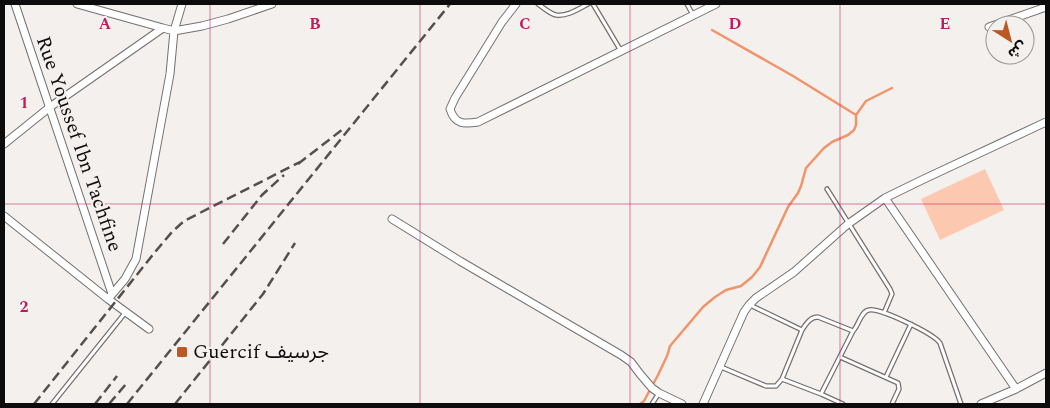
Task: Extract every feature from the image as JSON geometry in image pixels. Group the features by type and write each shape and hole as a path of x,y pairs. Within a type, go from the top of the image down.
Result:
{"street":[{"name":"Rue Youssef Ibn Tachfine","path":"16,4 110,296"},
{"path":"77,4 174,31 219,22 272,4"},
{"path":"110,296 125,279 136,259 170,74 174,31 182,4"},
{"path":"516,4 502,22 455,98 450,109 452,116 458,121 466,124 478,122 716,4"},
{"path":"1023,15 1046,7"},
{"path":"4,144 50,107 163,28"},
{"path":"704,404 744,312 756,298 794,272 848,224 885,198 1046,122"},
{"path":"885,198 1016,389"},
{"path":"4,216 110,296 126,312 149,329"},
{"path":"392,219 460,261 622,355 631,362 659,393 682,404"},
{"path":"981,404 1016,389 1046,373"}],"lane":[{"path":"538,4 556,15 563,15 578,10 588,4"},
{"path":"578,10 582,4"},
{"path":"593,4 621,51"},
{"path":"687,4 693,15"},
{"path":"827,189 890,289 892,294 884,313"},
{"path":"749,304 802,330"},
{"path":"821,394 853,330 867,310 870,310 884,313 911,324 934,337 940,343 961,404"},
{"path":"52,404 126,312"},
{"path":"721,367 766,386 776,386 782,379 802,330 810,319 818,317 853,330"},
{"path":"886,377 911,324"},
{"path":"840,357 898,383 899,390 892,404"},
{"path":"782,379 843,404"},
{"path":"652,404 659,393"}],"shaded area":[{"path":"985,169 1004,210 940,240 921,199"}],"waterway":[{"path":"712,30 793,76 856,115"},
{"path":"640,404 644,401 658,375 670,346 703,307 726,290 741,286 760,267 788,207 798,193 806,168 824,148 854,130 856,115 866,101 892,88"}],"railway":[{"path":"127,404 450,4"},
{"path":"298,164 343,129"},
{"path":"34,404 155,252 184,221 302,161"},
{"path":"223,244 262,195 284,175"},
{"path":"175,404 263,294 295,243"},
{"path":"95,404 117,376"},
{"path":"109,404 126,384"}],"place":[{"name":"Guercif جرسيف","path":"182,352"}]}
